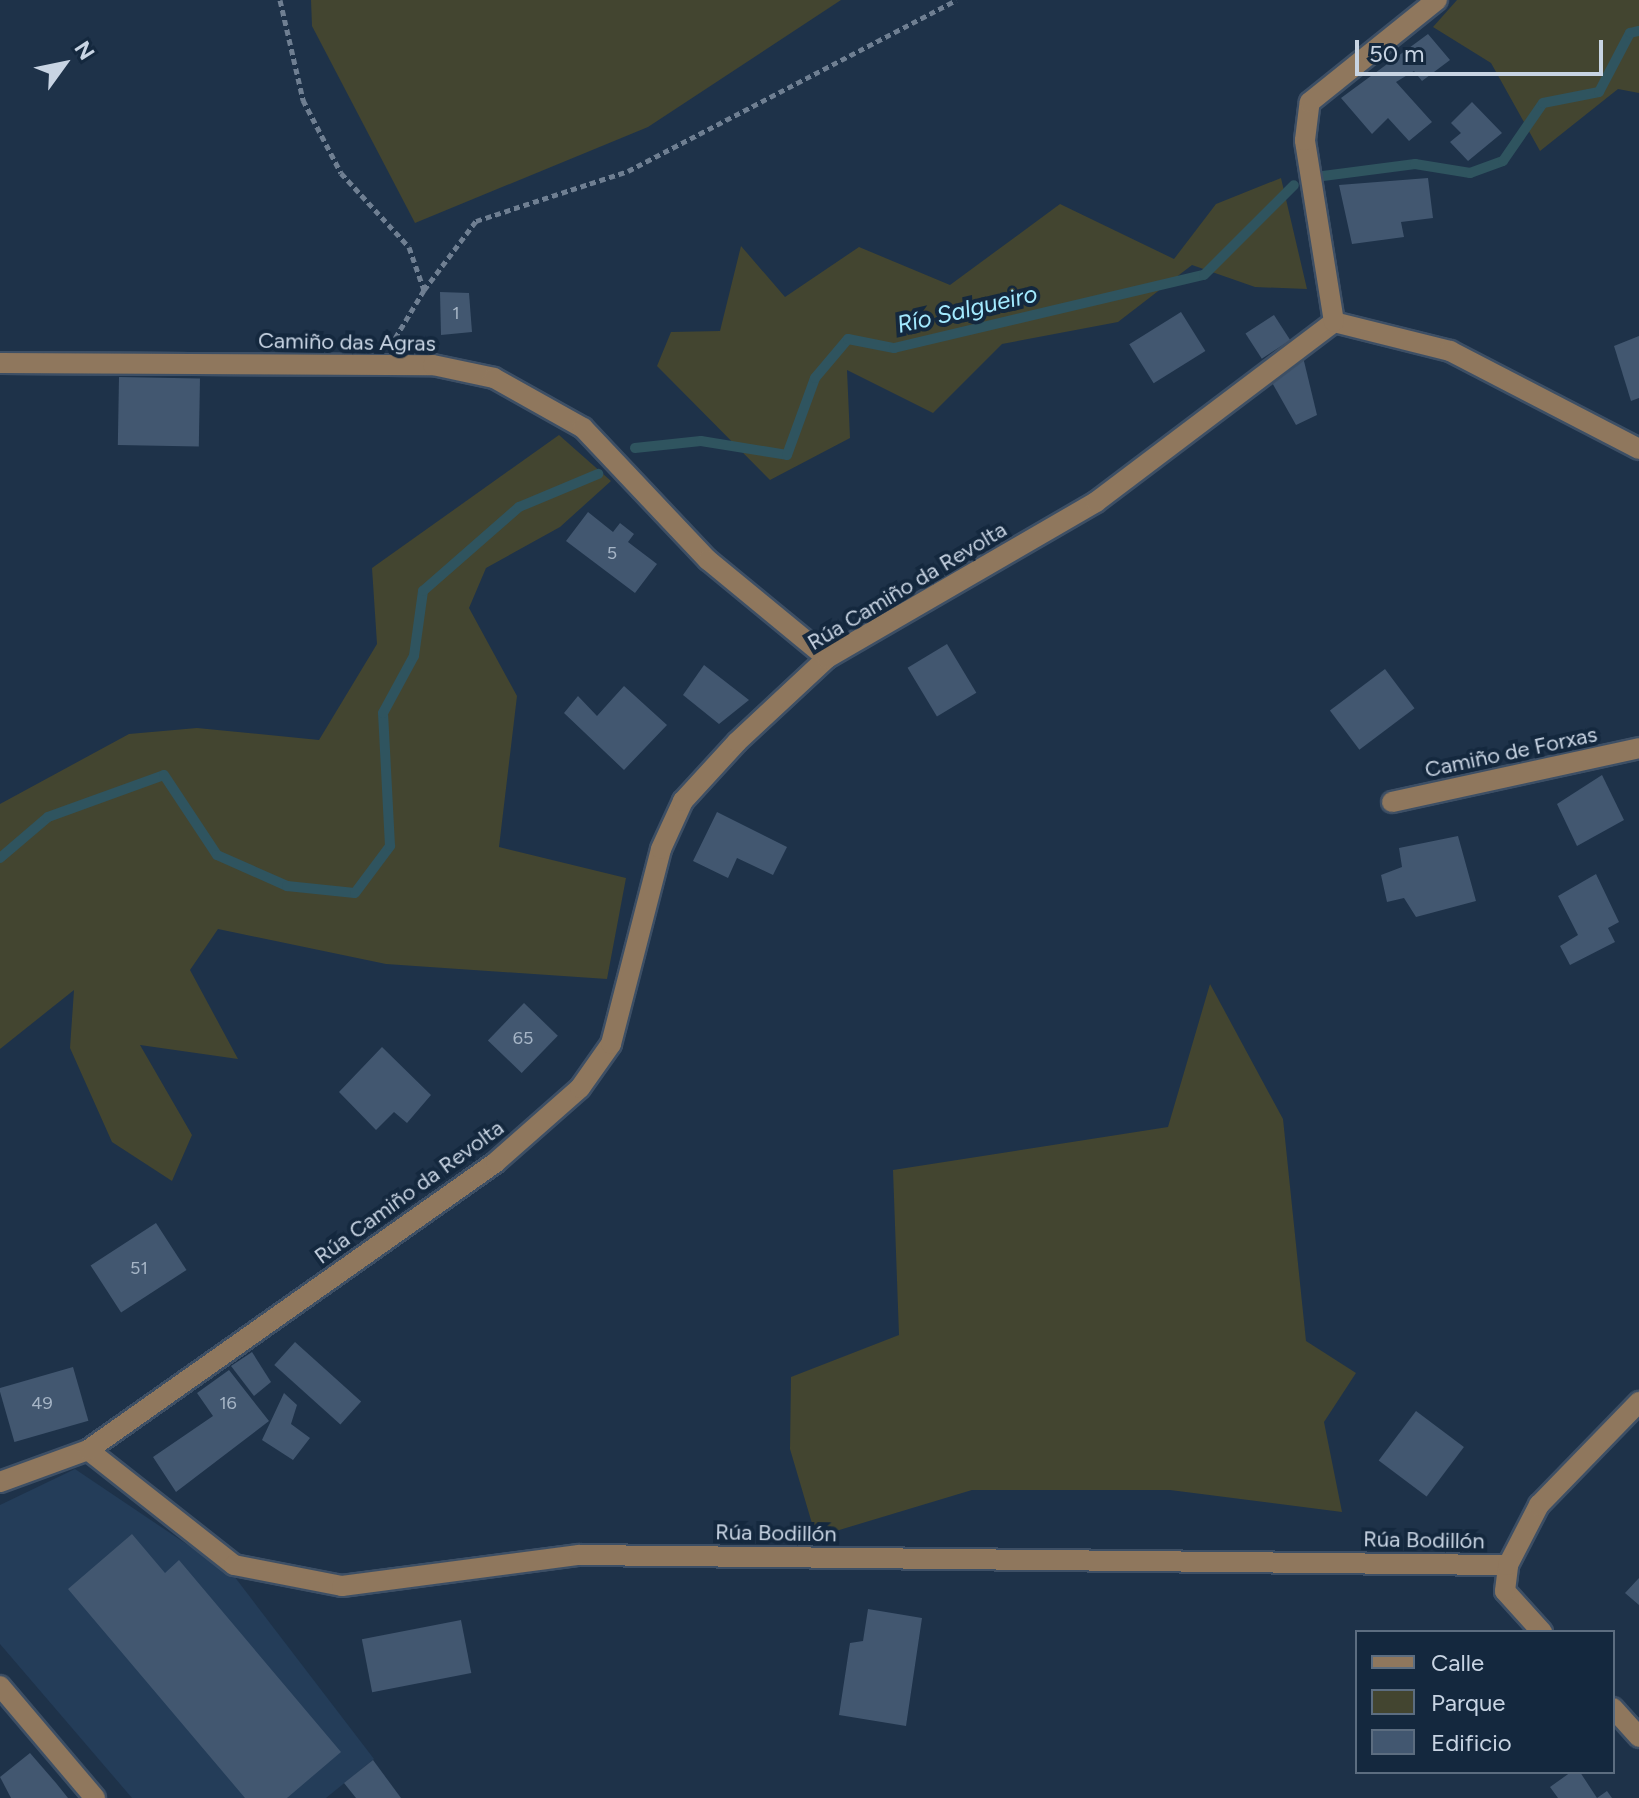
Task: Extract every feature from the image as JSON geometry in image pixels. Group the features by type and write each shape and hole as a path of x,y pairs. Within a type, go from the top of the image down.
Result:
{"street":[{"path":"1437,0 1310,102 1305,140 1334,322 1450,351 1639,449"},
{"name":"Rúa Camiño da Revolta","path":"0,1482 88,1450 496,1162 580,1088 611,1044 661,849 683,801 827,658 1096,502 1334,322"},
{"name":"Camiño das Agras","path":"0,363 433,365 494,378 583,428 708,560 827,658"},
{"name":"Camiño de Forxas","path":"1392,802 1639,748"},
{"path":"1540,1630 1505,1591 1508,1565 1539,1505 1639,1402"},
{"name":"Rúa Bodillón","path":"88,1450 234,1565 342,1586 579,1555 1508,1565"},
{"path":"0,1686 95,1798"},
{"path":"1615,1710 1639,1737"}],"path":[{"path":"280,0 303,100 341,173 409,247 424,290"},
{"path":"380,365 424,290 476,221 628,171 956,0"}],"shaded area":[{"path":"75,1469 234,1576 374,1759 326,1798 132,1798 0,1644 0,1505"}],"green space":[{"path":"311,0 841,0 648,127 415,223 312,26"},
{"path":"1457,0 1639,0 1639,93 1618,89 1540,151 1491,63 1433,27"},
{"path":"1281,178 1307,289 1255,287 1192,265 1118,322 1002,344 933,413 847,370 850,438 770,480 657,366 671,332 720,331 741,246 785,297 859,247 950,285 1060,204 1174,259 1216,204"},
{"path":"559,435 611,481 560,527 486,568 469,608 517,696 499,847 626,878 607,979 386,964 218,929 190,970 238,1059 140,1045 192,1135 172,1181 112,1142 70,1048 74,990 0,1049 0,804 129,734 197,728 319,740 377,644 372,568"},
{"path":"1210,984 1283,1119 1306,1341 1356,1373 1324,1422 1342,1512 1170,1490 972,1490 816,1537 790,1449 791,1377 899,1335 893,1170 1168,1127"}],"building":[{"path":"1428,34 1450,60 1422,81 1414,71 1396,82 1432,122 1409,141 1388,118 1372,134 1341,98"},
{"path":"1472,102 1502,133 1468,161 1450,142 1461,133 1451,123"},
{"path":"1428,178 1433,218 1401,222 1404,237 1352,244 1339,185"},
{"path":"440,292 469,293 472,332 441,335"},
{"path":"1181,312 1205,351 1154,383 1129,344"},
{"path":"1274,315 1290,340 1262,359 1245,334"},
{"path":"1639,336 1639,398 1631,401 1614,346"},
{"path":"1303,357 1317,415 1296,425 1270,379"},
{"path":"119,377 200,378 199,446 118,445"},
{"path":"588,512 613,532 620,523 634,534 628,542 657,564 635,593 566,541"},
{"path":"947,644 976,693 937,717 908,668"},
{"path":"704,665 749,700 719,724 683,695"},
{"path":"1385,669 1414,708 1359,750 1330,711"},
{"path":"624,686 667,725 624,770 564,713 578,696 597,716"},
{"path":"1602,775 1624,820 1577,846 1557,804"},
{"path":"717,812 787,847 773,875 737,858 728,878 693,861"},
{"path":"1458,836 1476,901 1416,917 1404,898 1387,902 1381,875 1402,867 1399,848"},
{"path":"1596,874 1619,922 1608,928 1615,942 1570,965 1560,946 1578,935 1558,896"},
{"path":"524,1003 558,1036 522,1073 488,1040"},
{"path":"382,1047 431,1095 407,1123 394,1112 376,1130 339,1092"},
{"path":"156,1223 186,1270 121,1312 91,1265"},
{"path":"295,1342 361,1402 340,1425 274,1365"},
{"path":"252,1352 271,1382 254,1396 231,1366"},
{"path":"73,1367 88,1421 14,1442 0,1388"},
{"path":"229,1370 269,1421 176,1492 153,1457 213,1416 197,1393"},
{"path":"284,1393 297,1405 291,1424 310,1438 293,1460 262,1440"},
{"path":"1416,1411 1464,1447 1427,1497 1379,1461"},
{"path":"132,1534 165,1573 179,1560 341,1752 287,1798 245,1798 68,1589"},
{"path":"1639,1578 1639,1605 1625,1593"},
{"path":"868,1609 922,1618 906,1726 839,1715 850,1643 863,1641"},
{"path":"461,1620 471,1673 372,1692 362,1639"},
{"path":"30,1753 68,1798 11,1798 0,1777"},
{"path":"373,1760 401,1798 356,1798 344,1783"},
{"path":"1568,1774 1581,1774 1597,1798 1558,1798 1550,1787"},
{"path":"1607,1791 1612,1798 1597,1798"}],"waterway":[{"name":"Río Salgueiro","path":"1323,176 1415,164 1470,173 1503,161 1543,103 1599,92 1630,33 1639,31"},
{"name":"Río Salgueiro","path":"635,448 701,441 787,455 815,378 848,339 894,348 1204,275 1294,185"},
{"name":"Río Salgueiro","path":"0,858 48,817 164,775 217,855 287,886 355,893 390,846 383,713 414,656 423,591 519,507 598,474"}]}
